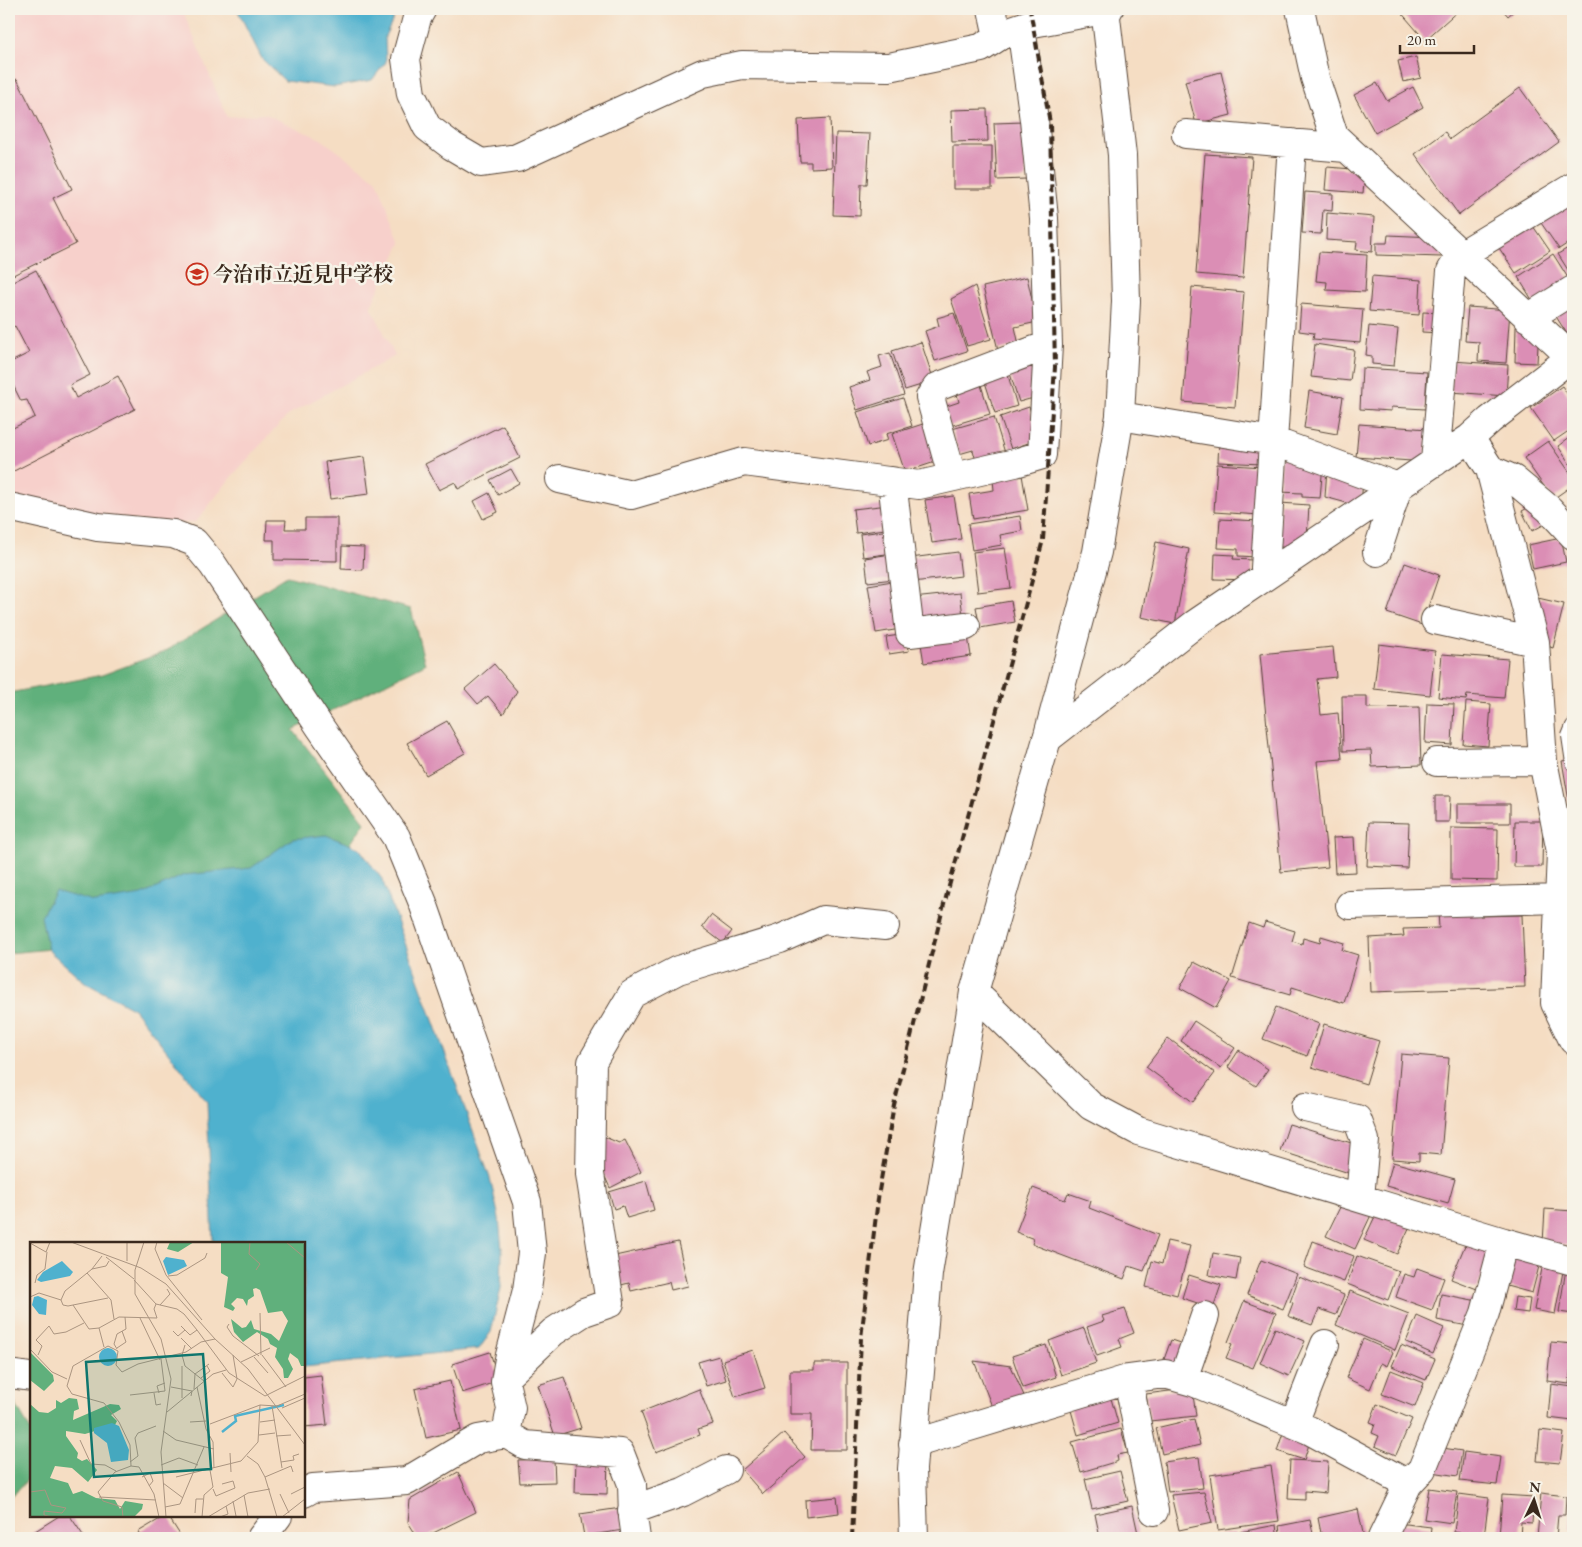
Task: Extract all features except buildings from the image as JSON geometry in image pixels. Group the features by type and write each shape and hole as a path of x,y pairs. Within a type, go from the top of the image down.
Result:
{"street":[{"path":"422,9 417,18 406,59 411,94 427,126 452,146 481,163 516,158 703,73 742,65 889,68 982,48 1009,32 1033,23 1106,9 1122,165 1126,301 1120,416 1097,552 1047,739 974,992 928,1274 913,1444 914,1538"},
{"path":"560,479 631,495 744,462 919,485 1042,455 1048,346 1044,218 1034,120 1009,32 992,9"},
{"path":"1047,739 1195,624 1470,438 1490,420 1572,357 1334,136 1315,78 1300,9"},
{"path":"1186,134 1346,148"},
{"path":"1264,568 1292,143"},
{"path":"1435,462 1451,271 1460,255 1573,187"},
{"path":"1528,318 1573,290"},
{"path":"952,476 930,397 937,387 1048,346"},
{"path":"1120,416 1273,442 1398,487"},
{"path":"1470,438 1490,470 1535,642 1543,761 1561,852 1555,1002 1573,1040"},
{"path":"1490,470 1513,479 1549,509 1573,535"},
{"path":"892,481 910,633 966,626"},
{"path":"1377,552 1398,487"},
{"path":"9,507 98,527 173,534 194,542 218,573 320,727 396,837 423,903 527,1202 532,1254 527,1290 505,1382 511,1408 506,1434"},
{"path":"1435,620 1535,642"},
{"path":"1438,762 1543,761"},
{"path":"1350,904 1559,899"},
{"path":"506,1376 553,1332 584,1312 610,1303 590,1174 592,1062 632,994 678,970 780,939 823,920 885,926"},
{"path":"974,992 1091,1106 1138,1132 1573,1261"},
{"path":"1305,1106 1357,1119 1365,1140 1360,1198"},
{"path":"1382,1538 1408,1484 1422,1469 1485,1313 1504,1242"},
{"path":"1183,1379 1205,1316"},
{"path":"1294,1423 1325,1344"},
{"path":"9,1374 30,1377"},
{"path":"913,1444 1128,1379 1165,1374 1183,1379 1294,1423 1408,1484"},
{"path":"1128,1379 1154,1511"},
{"path":"305,1491 313,1488 407,1481 478,1439 506,1434 525,1445 620,1453 632,1484 632,1510 636,1538"},
{"path":"632,1510 683,1492 726,1470"},
{"path":"261,1538 277,1517"}],"lane":[{"path":"1573,726 1569,736 1573,762"}],"shaded area":[{"name":"今治市立近見中学校","path":"9,9 182,9 227,117 265,114 321,139 377,180 401,243 371,306 395,356 289,414 232,476 196,522 160,525 9,499"}],"green space":[{"path":"287,576 411,609 425,664 293,730 365,822 335,867 82,946 9,953 9,693 102,675 164,652"},
{"path":"9,1393 30,1429 30,1477 9,1499"}],"water":[{"path":"237,9 398,9 385,36 386,62 372,80 335,87 285,81 262,59"},
{"path":"326,835 359,848 382,879 490,1178 499,1218 502,1250 501,1288 491,1332 479,1349 305,1367 305,1242 213,1242 207,1102 134,1009 86,983 48,950 41,916 55,891 94,902 142,895 184,875 251,868 292,839"}],"railway":[{"path":"852,1538 861,1338 879,1191 894,1105 942,912 1043,540 1055,367 1050,123 1030,9"}],"place":[{"name":"今治市立近見中学校","path":"197,274"}]}
